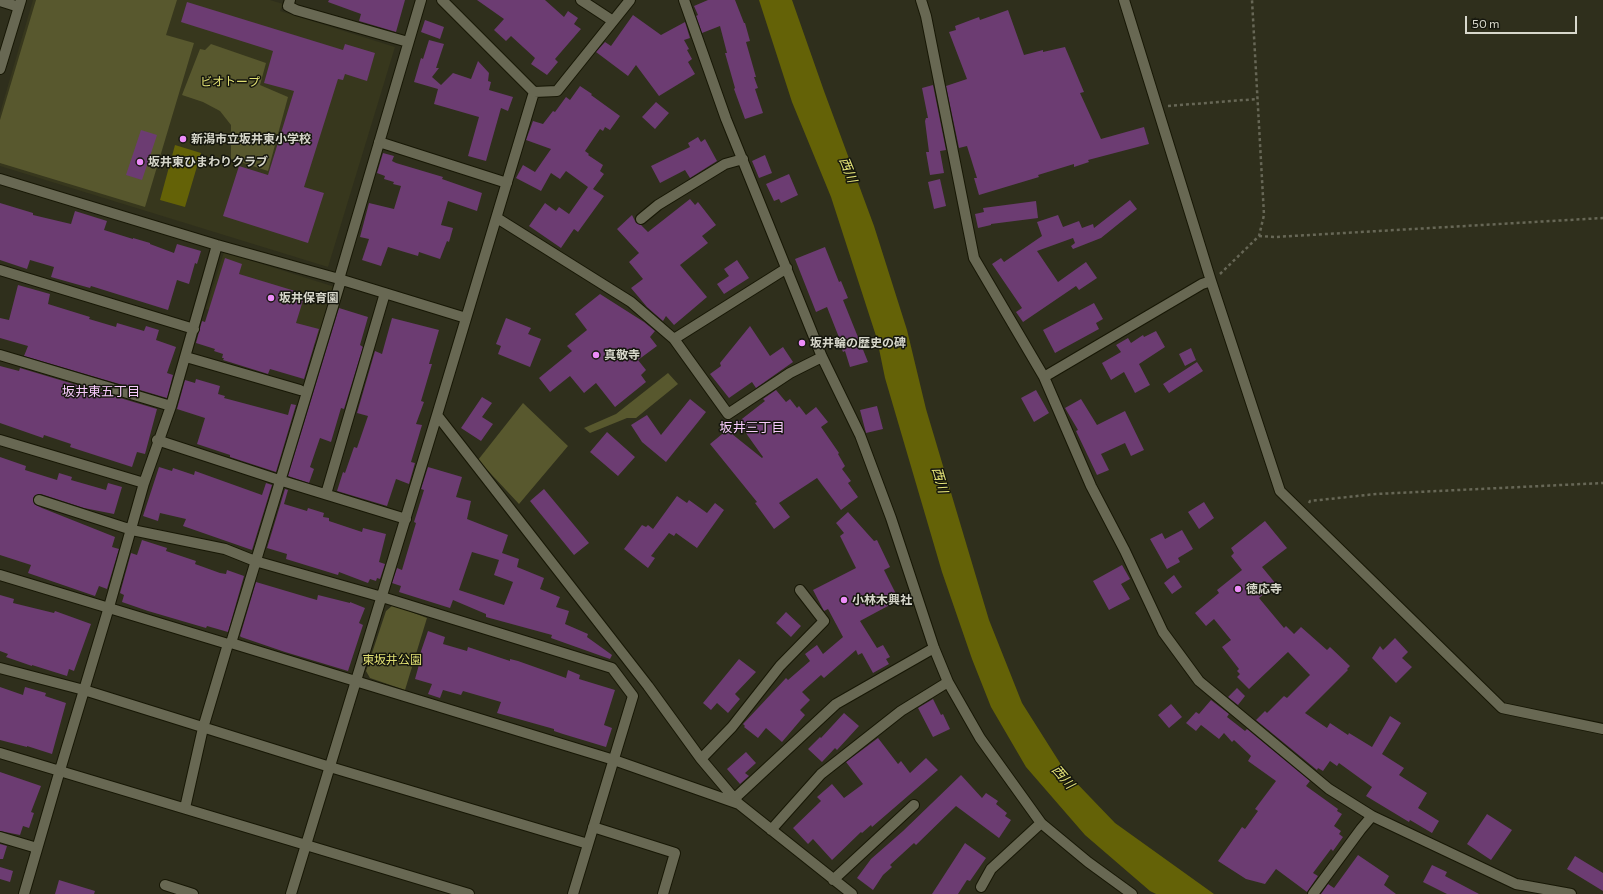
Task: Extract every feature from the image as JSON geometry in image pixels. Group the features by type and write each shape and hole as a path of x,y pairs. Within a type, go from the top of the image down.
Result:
{"street":[{"path":"290,0 288,6 296,10 408,42"},
{"path":"185,808 203,728 280,480 421,0"},
{"path":"442,0 534,92 557,91 630,0"},
{"path":"581,0 613,21"},
{"path":"684,0 726,119 822,357 860,434 891,518 934,648 948,682 980,738 1041,824 1132,894"},
{"path":"921,0 926,16 974,258 1044,376 1090,486 1125,551 1162,632 1199,681 1329,789 1372,816 1516,884 1571,894"},
{"path":"1124,0 1211,281 1280,491 1502,708 1603,730"},
{"path":"0,1 20,4 0,69"},
{"path":"291,894 357,681 534,92"},
{"path":"379,142 507,183"},
{"path":"642,219 658,205 725,164 743,159"},
{"path":"0,179 217,245 340,279 466,318"},
{"path":"497,218 631,302 674,339 728,414 790,372 822,357"},
{"path":"24,894 132,530 144,483 186,356 217,245"},
{"path":"674,339 787,268"},
{"path":"0,270 194,329"},
{"path":"1044,376 1202,284 1211,281"},
{"path":"326,494 385,293"},
{"path":"0,355 170,406"},
{"path":"186,356 300,390"},
{"path":"437,415 648,686 701,759 737,801 849,893"},
{"path":"0,440 144,483"},
{"path":"158,440 406,519"},
{"path":"39,500 132,530 225,549 255,561 382,597 612,668 633,696"},
{"path":"0,575 357,681 614,760 737,801"},
{"path":"701,759 732,727 780,666 824,621 800,590"},
{"path":"737,801 836,704 934,648"},
{"path":"0,668 84,690 330,767 588,844"},
{"path":"771,830 821,774 901,711 948,682"},
{"path":"573,894 633,696 648,686"},
{"path":"0,753 469,894"},
{"path":"833,880 914,805"},
{"path":"1313,894 1372,816"},
{"path":"981,887 991,869 1041,824"},
{"path":"593,827 675,853 663,894"},
{"path":"0,837 37,848"},
{"path":"165,885 193,894"}],"path":[{"path":"1211,281 1224,271 1259,236 1264,216 1252,0"},
{"path":"1158,109 1168,105 1257,99"},
{"path":"1259,236 1283,236 1603,218"},
{"path":"1302,513 1310,501 1376,494 1603,483"}],"shaded area":[{"name":"新潟市立坂井東小学校","path":"33,0 270,0 283,4 280,11 395,47 328,267 0,166 0,113"},
{"name":"坂井保育園","path":"224,252 335,287 317,344 206,309"}],"green space":[{"path":"36,0 177,0 166,35 194,43 145,207 0,163 0,120"},
{"name":"ビオトープ","path":"211,44 266,63 260,85 288,97 268,171 231,159 231,125 220,111 203,102 182,95 200,49 205,50"},
{"path":"668,373 678,384 636,418 627,418 590,433 584,428 616,414"},
{"path":"523,403 568,446 519,504 478,460"},
{"name":"東坂井公園","path":"393,605 427,618 405,690 370,678 366,671 386,611"}],"water":[{"name":"西川","path":"759,0 792,0 874,226 907,330 926,409 989,620 1022,703 1065,771 1115,823 1214,894 1156,894 1150,891 1085,835 1026,767 991,707 972,659 942,572 885,378 877,339 831,197 792,102"},
{"path":"175,145 201,153 185,207 160,200"}],"building":[{"path":"329,0 405,0 396,32 359,21 361,14 328,2"},
{"path":"477,0 545,0 564,17 568,11 578,18 574,24 581,29 555,59 558,62 547,75 531,64 535,58 511,36 506,41 494,30 504,19"},
{"path":"708,0 735,0 745,23 750,41 746,42 756,77 754,77 758,88 755,89 763,113 745,119 734,89 720,26 702,33 696,16 698,15 694,6"},
{"path":"187,2 343,50 345,44 375,53 367,81 345,74 343,80 338,79 304,187 324,193 308,243 223,216 239,166 268,175 294,91 264,83 273,51 181,22"},
{"path":"1008,10 1024,55 1043,50 1043,52 1065,47 1084,92 1080,93 1101,139 1144,127 1149,144 1088,160 1089,162 1074,167 1074,164 1038,175 1039,177 979,195 974,178 977,178 967,146 959,148 946,86 967,79 949,32 956,30 955,26 979,17 980,20"},
{"path":"633,15 661,35 685,22 690,38 684,40 692,59 688,62 695,74 659,96 636,65 628,76 596,52 605,42 611,46"},
{"path":"425,20 444,27 440,39 421,32"},
{"path":"429,40 444,44 436,68 439,68 432,77 441,85 453,73 471,79 478,61 489,73 488,81 491,82 489,90 513,97 508,111 501,108 486,161 468,156 479,117 434,104 438,89 414,82 421,58 423,59"},
{"path":"933,85 946,150 940,151 944,173 930,175 926,152 929,152 925,121 926,118 928,118 922,88"},
{"path":"580,86 620,116 610,130 605,127 603,131 600,129 585,151 589,154 588,155 603,165 600,171 604,174 593,189 604,196 578,232 574,229 561,248 529,226 545,203 556,211 559,207 569,214 588,187 566,171 560,179 551,173 541,191 516,178 523,165 535,172 551,149 526,140 533,121 543,124 553,111 555,112 566,97 570,100"},
{"path":"656,102 669,113 655,129 642,117"},
{"path":"141,130 157,135 142,180 126,175"},
{"path":"698,137 701,142 705,139 717,161 690,178 685,170 660,183 651,166 690,147 688,143"},
{"path":"383,153 394,156 392,161 396,163 443,177 442,179 482,193 477,211 448,201 441,225 453,228 449,242 447,241 440,259 419,252 418,256 388,247 381,266 362,260 369,239 360,237 369,203 394,209 401,186 393,184 394,182 384,179 385,176 377,173"},
{"path":"765,155 772,173 759,178 752,161"},
{"path":"789,174 798,195 781,203 779,199 774,201 766,184"},
{"path":"940,179 946,206 934,209 928,182"},
{"path":"690,199 695,205 698,202 716,225 702,236 708,243 680,265 707,297 674,325 666,316 663,321 647,307 631,288 643,279 629,262 639,253 617,229 632,215 636,223 641,225 648,232"},
{"path":"1130,200 1137,209 1101,238 1073,249 1071,246 1075,243 1073,238 1037,251 1058,282 1086,262 1097,278 1079,290 1076,286 1023,322 1016,312 1022,308 992,264 1001,258 1004,262 1042,236 1037,222 1058,215 1063,227 1079,221 1082,228 1093,224 1094,228"},
{"path":"1036,201 1038,218 991,224 978,228 975,214 984,212 983,208"},
{"path":"0,203 33,213 33,215 71,224 75,211 107,221 104,230 150,243 174,253 177,244 201,251 197,264 195,263 189,284 177,280 168,310 91,286 90,288 51,277 54,267 30,260 27,269 0,260"},
{"path":"825,247 839,282 841,281 848,298 843,300 868,362 850,367 845,351 843,352 838,340 840,340 827,307 816,312 795,259"},
{"path":"225,258 242,264 239,274 305,294 296,323 319,329 304,379 270,369 268,374 223,360 223,354 214,351 215,349 196,343 202,321 205,322"},
{"path":"737,260 749,278 724,294 717,284 729,276 724,269"},
{"path":"18,285 50,294 48,304 90,317 89,319 116,327 117,323 144,331 146,326 159,330 156,340 176,347 167,373 173,375 167,398 24,356 28,346 0,338 0,318 9,320"},
{"name":"真敬寺","path":"600,294 644,322 655,331 650,337 657,346 638,360 646,370 641,375 646,382 615,407 596,383 584,393 570,376 550,392 539,378 572,351 567,346 587,330 575,314"},
{"path":"1094,303 1103,319 1096,323 1099,329 1055,353 1043,330"},
{"path":"339,308 368,317 360,345 363,347 344,409 341,408 331,442 320,438 310,467 314,469 309,483 288,476"},
{"path":"392,318 439,330 429,364 432,364 421,401 424,402 416,424 422,425 411,462 415,463 409,484 396,479 387,506 337,491 343,472 345,473 354,447 357,448 368,416 357,413 375,351 382,354"},
{"path":"506,318 531,328 528,334 541,339 530,367 498,354 501,346 496,344"},
{"path":"750,326 770,356 783,347 793,362 756,388 752,382 729,398 710,374 721,366 720,363"},
{"path":"1156,331 1165,347 1139,364 1150,385 1135,393 1124,372 1111,380 1102,363 1121,352 1116,345 1128,338 1131,343 1143,335 1144,337"},
{"path":"1191,348 1196,360 1185,366 1179,354"},
{"path":"1197,362 1203,371 1169,393 1163,384"},
{"path":"0,366 19,371 20,368 157,409 145,454 137,452 132,467 70,447 71,444 44,435 43,438 0,423"},
{"path":"196,379 220,386 218,394 225,396 224,398 288,415 291,404 296,405 276,472 230,457 230,455 197,444 205,418 177,409 185,380 195,383"},
{"path":"776,390 786,402 790,399 797,408 799,406 806,415 816,407 828,422 821,427 839,453 838,454 845,466 842,469 851,481 848,483 858,497 841,510 817,478 779,503 790,517 774,529 755,503 757,502 710,444 727,430 762,458 763,457 738,422 765,401 763,399"},
{"path":"1036,390 1049,413 1034,422 1021,398"},
{"path":"482,397 492,403 482,417 493,424 481,441 461,428"},
{"path":"690,399 706,412 666,462 642,442 631,425 647,415 661,435"},
{"path":"1081,399 1097,425 1125,411 1144,450 1131,456 1125,443 1101,454 1109,470 1097,475 1076,431 1078,430 1065,408"},
{"path":"877,406 883,429 866,433 860,410"},
{"path":"607,432 635,457 618,476 590,452"},
{"path":"0,457 26,466 25,470 57,480 59,473 72,477 71,480 106,490 108,483 122,487 114,514 84,508 41,494 35,495 33,498 34,504 42,508 115,537 112,547 119,549 107,589 99,586 95,596 28,573 31,565 0,555"},
{"path":"159,467 172,471 173,468 194,475 195,471 262,495 266,483 272,485 252,550 183,526 186,519 160,513 158,521 143,516"},
{"path":"428,467 462,477 456,497 471,501 467,519 508,535 502,553 519,559 517,567 544,578 540,589 560,597 556,607 569,611 565,624 588,634 587,637 612,655 610,659 551,638 552,635 486,617 486,614 453,600 450,608 399,592 401,586 392,583 397,568 402,570 424,490 421,489","holes":["472,552 499,560 494,575 513,582 504,605 459,590"]},
{"path":"285,489 288,490 284,504 307,511 308,508 324,513 323,517 329,518 329,521 362,532 363,528 386,534 379,562 385,564 380,579 377,578 376,581 370,579 368,583 339,572 338,575 286,559 287,554 267,548"},
{"path":"544,489 589,543 574,555 530,501"},
{"path":"677,496 687,503 689,500 707,513 715,503 724,510 697,548 676,533 674,536 669,533 651,556 655,558 648,568 624,549 642,525 646,527 648,525 653,529"},
{"path":"1204,502 1214,518 1199,529 1188,512"},
{"path":"848,512 874,541 877,540 890,567 884,570 899,600 860,621 877,648 883,645 890,657 886,659 889,664 873,673 862,653 858,655 856,650 824,678 821,675 802,692 810,700 800,710 805,715 782,742 766,728 758,738 744,727 745,726 743,724 786,678 788,680 810,661 805,654 817,645 823,654 843,637 828,609 824,611 813,590 856,568 840,536 844,533 836,523"},
{"path":"1265,521 1287,548 1262,567 1276,584 1259,598 1284,628 1286,626 1294,634 1301,627 1327,650 1330,647 1350,666 1347,669 1348,670 1305,713 1327,728 1330,723 1348,735 1349,733 1372,747 1390,716 1401,723 1382,754 1404,768 1399,775 1427,793 1418,808 1439,821 1432,833 1410,820 1409,822 1366,796 1372,787 1339,763 1337,766 1330,761 1323,771 1318,768 1317,770 1256,720 1265,711 1267,713 1284,696 1287,698 1310,675 1288,652 1249,689 1237,677 1240,674 1237,671 1239,669 1222,647 1231,640 1214,619 1206,626 1195,613 1219,593 1217,590 1242,570 1231,556 1234,553 1231,548"},
{"path":"1182,530 1193,549 1178,558 1180,562 1167,569 1150,539 1162,533 1165,539"},
{"path":"142,540 167,548 166,551 196,561 195,564 220,573 226,574 227,570 244,576 228,632 207,626 206,628 122,602 124,595 120,593 131,553 137,555"},
{"path":"1122,565 1130,579 1121,584 1130,599 1109,610 1093,581"},
{"path":"1174,575 1182,587 1172,594 1164,583"},
{"path":"256,582 317,600 318,595 350,602 365,608 359,623 363,625 348,671 241,637 240,636"},
{"path":"0,595 14,599 13,603 54,613 55,611 91,624 74,671 69,669 67,676 6,657 8,654 0,651"},
{"path":"786,612 801,626 791,637 776,623"},
{"path":"428,631 445,637 443,644 467,651 468,647 510,661 510,659 518,661 566,678 568,670 580,675 579,679 615,690 604,725 612,728 606,747 554,731 554,729 497,713 501,702 463,691 461,695 443,690 440,698 428,694 432,684 415,679 422,654 420,654"},
{"path":"1395,638 1408,652 1402,658 1412,667 1396,683 1372,658 1380,646 1383,650"},
{"path":"739,659 756,672 735,694 740,699 728,713 717,703 711,710 703,703"},
{"path":"0,687 23,695 25,687 46,693 45,696 66,703 52,754 27,746 0,740"},
{"path":"1237,688 1245,696 1238,705 1228,697"},
{"path":"933,699 941,715 943,714 950,729 933,737 918,708"},
{"path":"1211,700 1229,714 1227,717 1245,731 1247,729 1310,781 1306,786 1338,809 1337,811 1342,814 1334,826 1341,831 1339,834 1343,837 1333,851 1331,849 1313,873 1318,876 1307,892 1276,869 1265,884 1246,879 1218,861 1242,827 1245,829 1258,811 1255,809 1276,781 1248,761 1251,756 1234,740 1232,742 1224,733 1219,739 1201,725 1196,731 1186,723 1196,712 1199,714"},
{"path":"1171,704 1182,717 1169,728 1158,715"},
{"path":"844,713 859,726 837,750 835,748 822,762 808,749 820,737 821,738"},
{"path":"878,738 898,764 901,761 910,773 926,758 938,770 872,827 871,825 862,833 861,832 832,860 813,839 808,844 793,828 821,801 817,797 832,784 844,798 863,784 846,762"},
{"path":"746,752 756,763 745,773 749,776 740,784 727,769"},
{"path":"0,772 41,786 31,812 34,813 29,828 23,826 20,835 0,831"},
{"path":"961,775 982,798 986,793 998,801 996,804 1007,813 1005,816 1011,820 999,838 956,806 916,845 914,843 890,865 892,867 883,875 873,890 857,878 871,859 903,831"},
{"path":"1487,814 1512,830 1491,860 1467,844"},
{"path":"965,843 986,858 970,881 967,880 958,894 932,894"},
{"path":"0,844 7,846 3,859 0,859"},
{"path":"1358,855 1389,876 1384,885 1396,894 1321,894 1328,884 1334,888"},
{"path":"1575,856 1603,873 1603,891 1567,869"},
{"path":"1432,865 1447,872 1445,876 1479,894 1447,894 1423,882"},
{"path":"0,867 13,871 10,882 0,879"},
{"path":"59,880 95,891 94,894 55,894"}],"place":[{"name":"新潟市立坂井東小学校","path":"183,139"},
{"name":"坂井東ひまわりクラブ","path":"140,162"},
{"name":"坂井保育園","path":"271,298"},
{"name":"坂井輪の歴史の碑","path":"802,343"},
{"name":"真敬寺","path":"596,355"},
{"name":"徳応寺","path":"1238,589"},
{"name":"小林木興社","path":"844,600"}],"district":[{"name":"坂井東五丁目","path":"101,392"},
{"name":"坂井三丁目","path":"752,428"}]}
